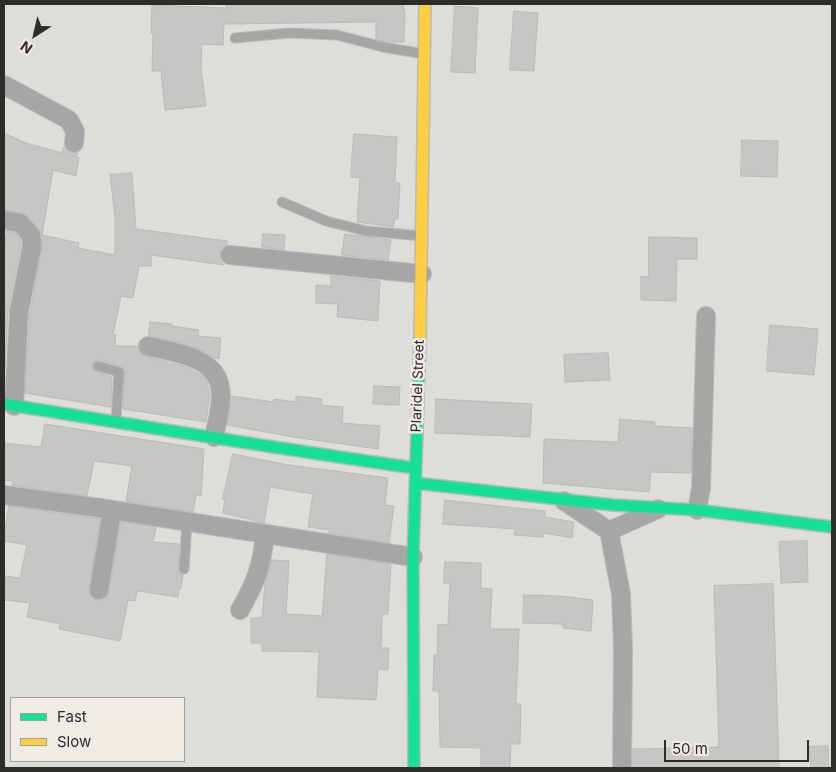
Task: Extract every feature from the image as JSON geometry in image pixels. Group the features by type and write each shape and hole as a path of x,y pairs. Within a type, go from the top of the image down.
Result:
{"street":[{"name":"Plaridel Street","path":"414,768 413,557 422,274 425,4"},
{"path":"4,85 69,120 74,130 74,143"},
{"path":"4,220 20,223 31,235 32,246 19,311 9,405 214,437 290,451 415,468"},
{"path":"230,255 422,274"},
{"path":"697,510 701,488 706,316"},
{"path":"148,346 187,355 202,363 214,373 220,387 220,401 214,437"},
{"path":"415,483 613,505 697,510 832,527"},
{"path":"4,495 413,557"},
{"path":"559,498 608,531 621,594 623,649 622,768"},
{"path":"608,531 661,508"},
{"path":"99,590 112,511"},
{"path":"240,610 257,579 263,557 265,534"}],"lane":[{"path":"235,38 290,33 338,35 383,48 424,54"},
{"path":"282,202 326,221 366,231 422,236"},
{"path":"98,366 119,372 116,422"},
{"path":"184,569 187,522"}],"building":[{"path":"226,4 403,4 405,13 404,42 388,42 376,39 376,22 224,24 223,45 202,44 201,68 206,106 165,110 161,71 152,71 152,5 226,8"},
{"path":"455,6 478,8 475,73 451,72"},
{"path":"514,11 538,13 534,71 510,70"},
{"path":"4,133 26,143 62,153 64,146 68,152 78,153 76,157 79,158 76,176 53,170 42,235 39,228 27,215 4,210"},
{"path":"354,134 397,137 395,182 400,183 398,219 395,219 393,227 357,222 360,178 351,177"},
{"path":"742,140 778,141 777,177 741,176"},
{"path":"132,173 136,229 227,241 227,245 222,248 220,253 220,259 224,265 151,255 151,266 139,266 133,298 121,296 113,335 116,335 115,346 138,346 140,353 145,356 187,367 203,376 207,382 210,394 206,422 123,409 125,369 121,366 99,360 93,362 93,370 112,377 111,407 25,393 30,312 42,248 42,235 79,243 78,248 115,255 115,217 110,175"},
{"path":"7,231 15,233 21,240 21,245 8,310 4,391 4,251"},
{"path":"263,234 285,235 284,250 262,247"},
{"path":"345,234 391,240 388,260 342,255"},
{"path":"649,237 697,238 697,259 677,259 676,301 641,300 641,276 648,277"},
{"path":"331,276 380,281 378,321 337,317 338,304 316,303 316,285 331,286"},
{"path":"150,322 172,324 172,326 199,330 198,336 221,338 219,359 183,343 149,336"},
{"path":"770,325 818,329 814,375 767,371"},
{"path":"608,353 610,380 565,382 564,355"},
{"path":"374,386 400,387 399,405 373,404"},
{"path":"231,396 274,402 274,399 296,402 296,396 322,399 321,405 343,407 342,423 380,426 378,449 227,425"},
{"path":"436,399 532,404 530,437 435,433"},
{"path":"620,419 655,422 654,426 692,428 691,473 651,472 649,492 543,483 544,439 618,442"},
{"path":"45,424 204,449 201,496 196,495 193,512 126,501 132,466 94,461 87,496 12,485 13,481 4,480 4,443 41,447"},
{"path":"233,454 289,465 388,478 385,505 394,506 389,543 329,533 329,530 308,527 313,494 270,487 264,523 223,513 225,499 223,499"},
{"path":"445,500 545,511 545,517 574,522 572,538 544,533 543,537 514,535 515,529 443,524"},
{"path":"9,506 100,519 89,588 92,598 98,600 107,597 109,592 121,522 156,527 153,542 179,544 178,569 180,574 183,575 178,597 137,591 135,601 128,600 120,641 59,629 60,624 27,617 30,603 4,600 4,576 20,578 27,545 4,541"},
{"path":"807,541 808,582 781,583 779,542"},
{"path":"327,554 391,564 388,614 382,614 381,648 389,648 388,670 378,669 376,700 317,697 319,652 262,651 262,643 251,643 251,618 262,618 265,583 272,560 289,561 286,614 322,616"},
{"path":"445,562 481,563 481,588 492,589 490,629 519,629 516,704 521,704 520,744 511,744 510,768 481,768 481,748 440,747 439,691 433,691 434,655 437,655 438,624 448,625 450,583 444,583"},
{"path":"773,584 779,768 633,768 633,749 719,747 714,586"},
{"path":"524,595 561,596 593,600 591,631 563,628 563,624 523,623"},
{"path":"828,746 829,768 811,768 809,747"}],"traffic: fast":[{"path":"414,768 413,557 420,336"},
{"path":"4,404 415,468"},
{"path":"415,483 613,505 697,510 832,527"}],"traffic: slow":[{"path":"420,336 425,4"}]}
